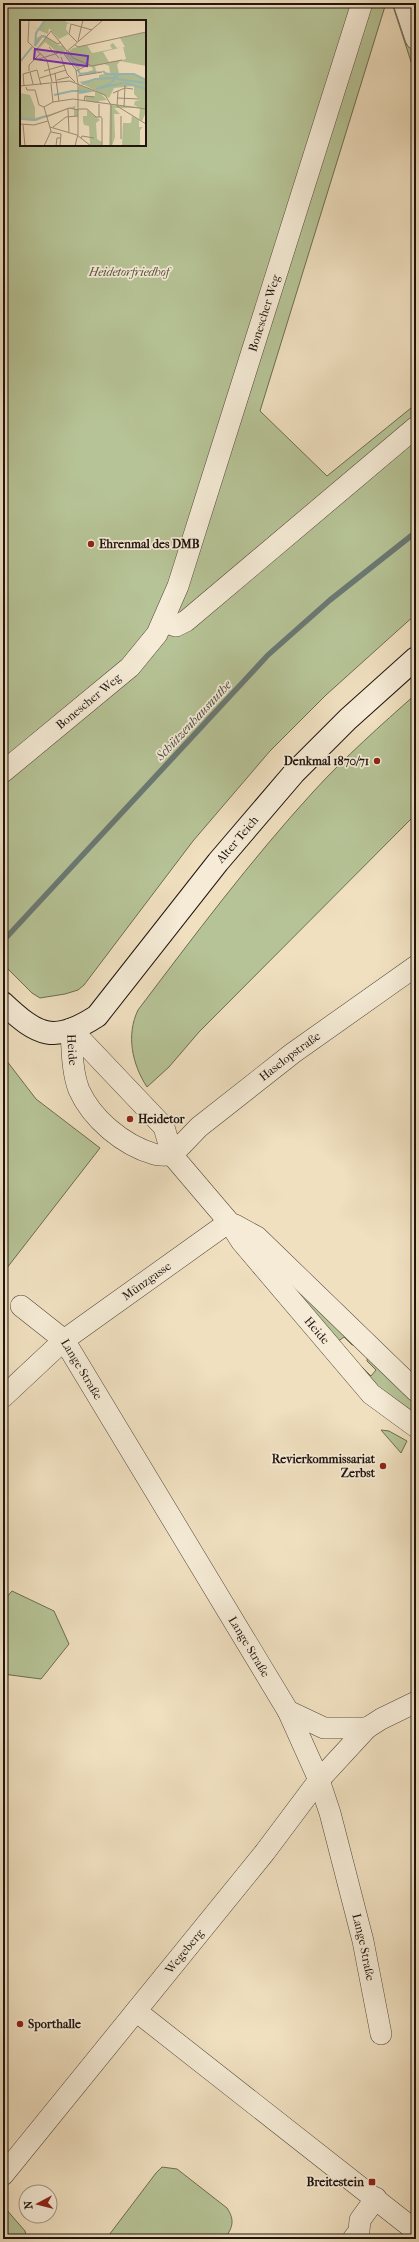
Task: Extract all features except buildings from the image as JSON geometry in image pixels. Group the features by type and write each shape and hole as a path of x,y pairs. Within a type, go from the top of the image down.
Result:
{"main road":[{"name":"Alter Teich","path":"3,1003 31,1028 46,1033 58,1033 71,1029 97,1016 218,862 294,773 348,719 416,658"}],"street":[{"name":"Bonescher Weg","path":"3,772 130,667 149,646 164,622 178,586 362,3"},
{"path":"404,3 416,39"},
{"path":"164,622 176,626 186,621 416,427"},
{"name":"Haselopstraße","path":"172,1155 199,1127 293,1052 416,966"},
{"name":"Heide","path":"71,1029 72,1052 79,1090 93,1112 113,1133 134,1145 154,1154 172,1155"},
{"name":"Heide","path":"71,1029 164,1127 172,1155 229,1222 241,1241 371,1394 416,1427"},
{"name":"Heide","path":"229,1222 257,1237 416,1391"},
{"name":"Münzgasse","path":"3,1397 64,1340 229,1222"},
{"name":"Lange Straße","path":"21,1306 64,1340 288,1711 320,1780 343,1856 363,1941 381,2034"},
{"name":"Wegeberg","path":"3,2175 265,1852 320,1780 367,1728 381,1719 416,1702"},
{"path":"288,1711 324,1728 367,1728"},
{"path":"136,2011 376,2198 416,2231"},
{"path":"353,2239 359,2231 360,2220 376,2198"},
{"path":"337,2239 350,2223 360,2220"}],"green space":[{"name":"Heidetorfriedhof","path":"3,3 386,3 260,411 327,476 416,404 416,614 326,695 270,751 193,841 84,985 78,990 65,994 40,998 32,993 3,964"},
{"path":"392,3 416,3 416,77"},
{"path":"416,694 416,814 199,1032 169,1067 147,1087 134,1059 132,1049 132,1029 138,1010 223,899 290,818 338,766 376,729"},
{"path":"3,1056 36,1099 100,1148 3,1273"},
{"path":"259,1247 360,1345 352,1345 344,1337 337,1342"},
{"path":"368,1352 416,1400 416,1417 393,1404 362,1367 371,1376 376,1370 367,1361"},
{"path":"381,1430 389,1431 407,1441 401,1453"},
{"path":"12,1591 54,1611 69,1644 41,1679 3,1674 3,1601"},
{"path":"162,2167 177,2169 227,2208 230,2212 232,2224 224,2239 106,2239"},
{"path":"5,2208 25,2231 27,2239 3,2239 3,2210"}],"waterway":[{"name":"Schützenhausnuthe","path":"3,941 268,655 330,600 416,532"}],"place":[{"name":"Ehrenmal des DMB","path":"91,544"},
{"name":"Denkmal 1870/71","path":"377,761"},
{"name":"Heidetor","path":"130,1119"},
{"name":"Revierkommissariat Zerbst","path":"383,1466"},
{"name":"Sporthalle","path":"20,2024"},
{"name":"Breitestein","path":"372,2182"}]}
